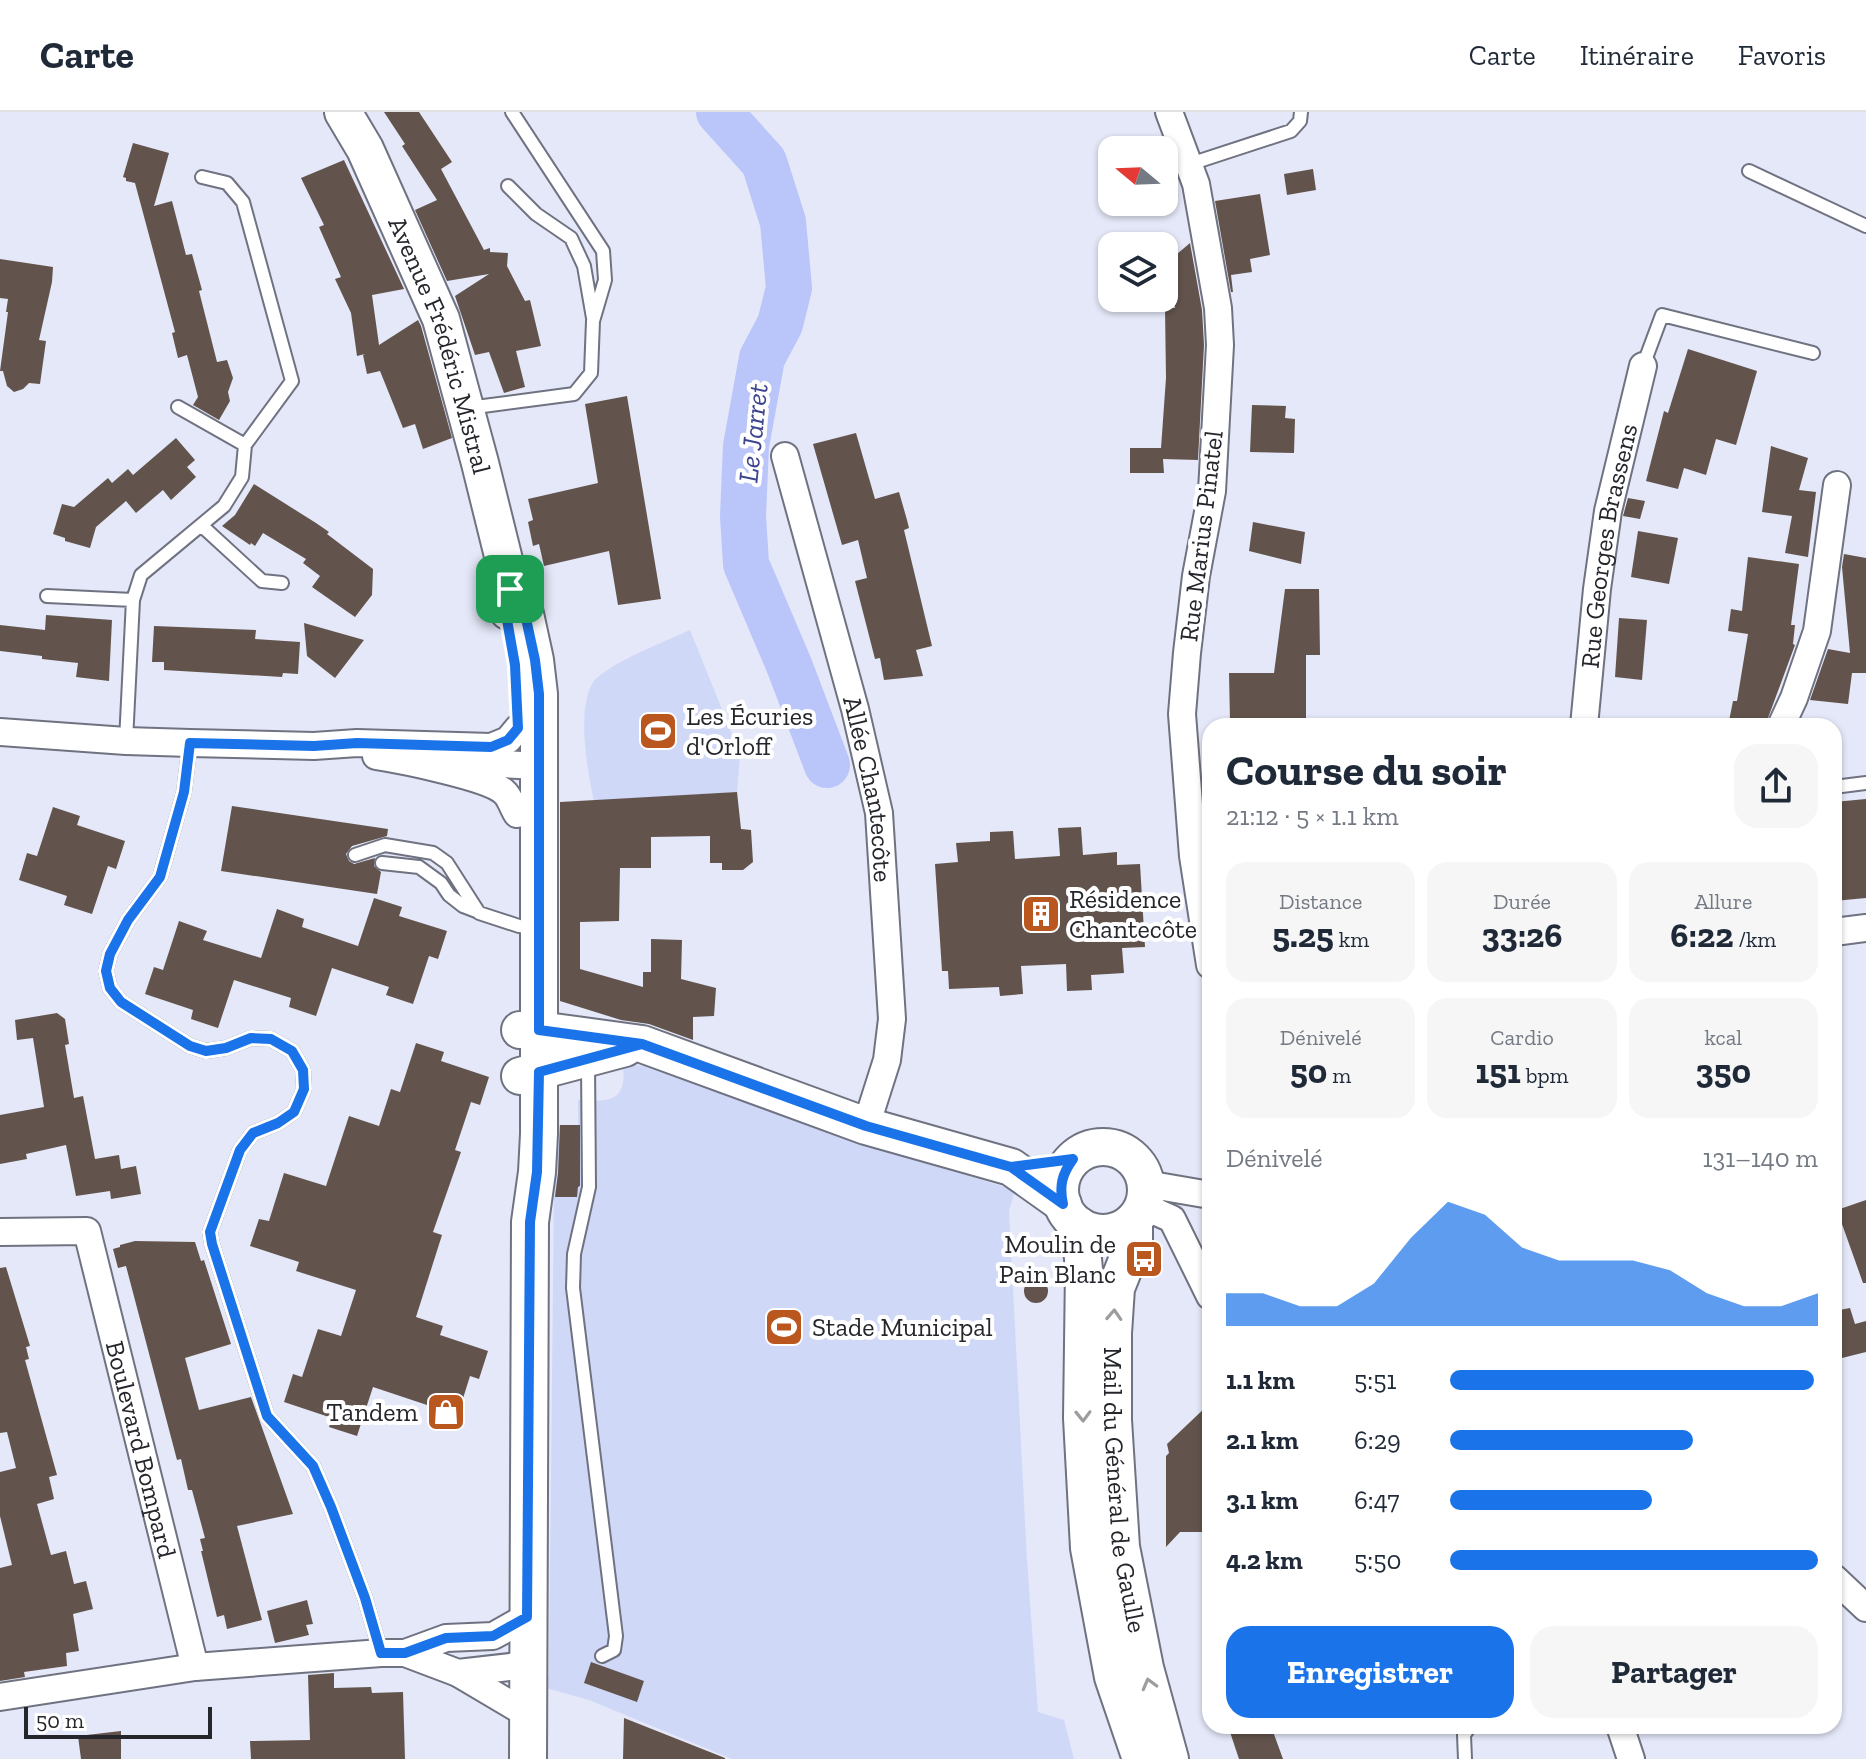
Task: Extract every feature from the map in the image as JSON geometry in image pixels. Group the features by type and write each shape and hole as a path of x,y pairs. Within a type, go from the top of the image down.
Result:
{"street":[{"name":"Avenue Frédéric Mistral","path":"343,112 365,149 441,319 510,589 507,620 529,728 530,1074 521,1175 530,1222 528,1759"},
{"name":"Rue Marius Pinatel","path":"1169,112 1196,184 1218,308 1220,345 1212,491 1196,576 1182,714 1193,856 1202,914"},
{"name":"Rue Georges Brassens","path":"1585,718 1608,511 1643,366"},
{"name":"Allée Chantecôte","path":"785,456 855,709 879,813 892,1019 887,1060 866,1126"},
{"path":"1785,718 1817,631 1837,485"},
{"path":"0,732 190,743 491,747 529,728"},
{"path":"314,746 391,759 488,783 505,792 517,814"},
{"path":"391,759 529,765"},
{"name":"Avenue Frédéric Mistral","path":"529,765 517,814 530,927"},
{"path":"1842,931 1866,928"},
{"path":"530,1030 587,1047 642,1044 866,1126 1011,1167 1072,1215 1094,1232 1122,1229 1141,1203 1142,1171 1134,1160 1111,1147 1084,1151 1073,1159 1066,1169 1060,1192 1072,1215"},
{"path":"530,1074 587,1047"},
{"path":"1011,1167 1073,1159"},
{"path":"1141,1203 1202,1196"},
{"path":"1141,1203 1172,1219 1202,1280"},
{"name":"Mail du Général de Gaulle","path":"1141,1203 1134,1243 1116,1288 1113,1420 1121,1547 1145,1668 1170,1759"},
{"name":"Mail du Général de Gaulle","path":"1072,1215 1084,1270 1082,1418 1089,1548 1113,1677 1141,1759"},
{"name":"Boulevard Bompard","path":"0,1232 87,1231 195,1667"},
{"path":"1842,1586 1866,1608"},
{"path":"0,1697 195,1667 393,1653 446,1638 493,1636 527,1617"},
{"path":"493,1636 527,1659"},
{"path":"393,1653 458,1673 527,1714"},
{"path":"458,1673 527,1659"},
{"path":"1623,1734 1631,1759"}],"lane":[{"path":"512,112 603,251 605,280 593,321"},
{"path":"1190,164 1291,131 1300,121 1301,112"},
{"path":"1749,171 1866,226"},
{"path":"126,741 133,600 141,575 224,506 242,477 245,445 292,381 243,202 227,183 202,177"},
{"path":"465,408 574,394 591,373 593,321 584,266 571,238 536,214 508,186"},
{"path":"1643,366 1662,315 1813,353"},
{"path":"178,407 245,445"},
{"path":"201,525 262,581 282,583"},
{"path":"47,596 133,600"},
{"path":"190,743 184,792 160,877 128,920 110,954 106,971 110,988 121,1002 190,1046 206,1051 226,1048 251,1038 271,1039 292,1051 303,1070 304,1089 294,1112 278,1123 253,1133 240,1150 210,1232 267,1416 313,1466 365,1598 393,1653"},
{"path":"1842,786 1866,783"},
{"path":"355,855 385,845 433,853 447,863 479,913"},
{"path":"382,863 419,867 441,883 449,895 463,906 530,927"},
{"path":"587,1047 589,1187 574,1254 573,1288 616,1636 614,1650 602,1656"},
{"path":"1465,1734 1465,1759"}],"shaded area":[{"name":"Les Écuries d'Orloff","path":"690,630 740,754 737,792 594,801 584,725 587,696 592,684 622,661"},
{"name":"Stade Municipal","path":"623,1064 644,1066 885,1151 1015,1190 1009,1211 1038,1712 1064,1720 1074,1759 732,1759 589,1700 546,1688 549,1674 554,1187 550,1156 557,1156 558,1125 578,1125 578,1100 607,1100 619,1093 624,1077"}],"building":[{"path":"384,112 419,112 452,162 441,169 484,250 490,248 490,252 508,253 507,266 525,301 530,300 541,346 516,351 525,387 504,393 489,352 475,355 455,296 489,274 447,281 415,210 437,200"},
{"path":"133,143 169,153 154,206 172,201 186,255 192,254 217,362 227,360 233,378 228,392 230,401 219,420 193,405 198,397 187,355 178,358 172,333 175,332 135,183 123,177"},
{"path":"344,160 404,289 372,295 379,345 418,320 452,438 423,449 415,424 403,428 380,371 367,374 365,354 357,356 351,313 335,279 341,277 319,227 324,225 301,178"},
{"path":"1313,169 1316,190 1287,195 1284,174"},
{"path":"1260,194 1270,255 1250,259 1252,272 1231,275 1231,292 1215,201"},
{"path":"1190,243 1202,310 1204,345 1198,460 1163,459 1164,473 1130,473 1130,448 1161,448 1166,378 1165,312 1178,312 1178,253"},
{"path":"0,259 53,267 39,340 46,341 40,384 29,383 14,392 7,386 3,371 0,371 8,299 0,298"},
{"path":"1688,349 1757,371 1736,445 1716,439 1706,475 1684,468 1678,489 1646,481 1664,411 1668,413"},
{"path":"627,396 661,599 618,605 609,551 544,566 539,544 533,546 528,522 533,520 528,499 598,483 585,404"},
{"path":"1252,405 1286,406 1285,418 1295,419 1294,453 1250,452"},
{"path":"856,433 875,499 899,492 907,520 909,528 904,530 932,646 916,650 923,676 884,680 880,658 875,659 855,581 867,578 858,540 842,545 813,444"},
{"path":"176,438 195,460 187,467 196,477 171,500 163,490 136,513 126,501 96,527 90,548 53,534 62,504 74,507 108,478 112,483 128,469 133,475"},
{"path":"1771,446 1808,458 1799,490 1816,492 1808,557 1785,553 1792,516 1762,512"},
{"path":"254,484 329,532 327,534 373,569 372,595 355,617 312,587 320,576 303,563 306,559 263,533 255,546 222,526 235,515"},
{"path":"1628,498 1645,501 1640,519 1623,516"},
{"path":"1253,522 1305,532 1301,564 1249,551"},
{"path":"1638,531 1678,538 1669,584 1631,577"},
{"path":"1844,554 1866,558 1866,673 1852,673 1848,704 1810,700 1828,649 1850,653 1842,567"},
{"path":"1748,557 1799,564 1791,625 1795,625 1795,645 1768,718 1730,718 1733,701 1737,701 1748,634 1728,631 1731,609 1742,611"},
{"path":"1285,589 1319,589 1320,655 1306,655 1306,718 1230,718 1229,673 1274,673"},
{"path":"46,615 112,620 109,681 76,677 78,663 0,651 0,625 45,630"},
{"path":"1619,618 1647,620 1642,680 1615,677"},
{"path":"304,623 364,640 335,678 307,656"},
{"path":"154,626 256,630 255,639 300,642 298,674 283,673 282,677 164,670 164,662 152,662"},
{"path":"737,792 741,829 751,830 753,862 743,870 722,870 722,863 710,863 710,836 651,837 651,868 620,868 619,921 580,922 580,969 643,987 643,972 651,972 651,939 682,940 681,979 716,988 714,1016 693,1017 693,1040 649,1024 621,1020 560,1001 560,802"},
{"path":"1866,799 1866,898 1842,900 1842,801"},
{"path":"232,806 388,829 387,836 352,846 346,854 354,864 375,858 374,866 381,872 377,894 221,871"},
{"path":"53,807 80,816 77,825 125,841 116,869 108,866 92,914 64,905 67,896 19,880 27,853 37,856"},
{"name":"Résidence Chantecôte","path":"1081,827 1083,855 1117,852 1117,865 1140,864 1145,947 1122,948 1124,973 1091,975 1092,990 1067,991 1066,964 1021,966 1023,994 1000,996 999,987 949,989 948,971 942,971 935,864 958,862 956,843 990,841 990,832 1013,831 1015,859 1060,856 1058,828"},
{"path":"374,898 402,907 399,916 447,931 438,959 429,956 413,1004 386,995 389,987 332,968 316,1016 289,1007 291,998 234,980 218,1028 191,1019 193,1010 145,994 154,967 163,970 179,921 207,931 203,940 261,958 277,909 304,919 302,927 358,946"},
{"path":"57,1013 65,1019 69,1044 65,1045 74,1098 83,1096 95,1159 119,1155 121,1169 136,1166 141,1194 111,1199 110,1191 76,1196 66,1145 26,1154 27,1159 0,1164 0,1115 44,1107 33,1038 17,1040 15,1020"},
{"path":"416,1043 444,1052 441,1061 489,1077 480,1105 471,1102 455,1150 461,1152 433,1232 442,1235 416,1317 443,1326 440,1335 488,1351 479,1379 470,1376 455,1424 427,1415 430,1406 373,1387 357,1436 329,1427 332,1418 284,1402 293,1374 302,1377 318,1329 341,1336 356,1290 296,1271 299,1262 250,1246 259,1219 269,1221 284,1173 326,1186 349,1116 379,1126 391,1089 400,1092"},
{"path":"560,1125 580,1125 580,1186 577,1197 555,1197"},
{"path":"1866,1200 1866,1283 1863,1283 1842,1224 1842,1208"},
{"path":"135,1241 195,1242 201,1261 204,1260 231,1344 185,1358 199,1410 251,1397 293,1514 237,1526 262,1620 227,1629 224,1615 217,1617 201,1551 200,1539 205,1538 192,1490 188,1490 181,1459 177,1460 126,1266 118,1268 113,1249"},
{"path":"6,1267 30,1346 26,1347 29,1359 25,1360 57,1475 49,1477 54,1499 37,1504 51,1555 66,1551 74,1584 86,1581 93,1609 73,1614 79,1651 66,1653 67,1666 24,1672 25,1677 0,1681 0,1568 12,1565 0,1516 0,1472 16,1468 7,1432 0,1433 0,1268"},
{"path":"1036,1279 1045,1282 1048,1291 1045,1300 1036,1303 1027,1300 1024,1291 1027,1282"},
{"path":"1850,1308 1855,1324 1866,1321 1866,1352 1842,1358 1842,1310"},
{"path":"1202,1411 1202,1532 1180,1532 1166,1547 1166,1456 1169,1453 1167,1444"},
{"path":"307,1600 313,1624 306,1625 309,1635 275,1643 267,1611"},
{"path":"591,1662 644,1681 637,1702 584,1683"},
{"path":"334,1673 334,1688 371,1687 372,1693 403,1692 405,1759 251,1759 250,1741 310,1740 308,1675"},
{"path":"624,1718 725,1758 725,1759 623,1759"},
{"path":"121,1731 121,1759 81,1759 78,1736"},
{"path":"1231,1734 1274,1734 1283,1759 1239,1759"}],"waterway":[{"name":"Le Jarret","path":"719,112 764,162 783,222 789,288 780,324 762,358 746,446 743,516 746,564 827,765"}],"place":[{"name":"Les Écuries d'Orloff","path":"658,731"},
{"name":"Résidence Chantecôte","path":"1041,914"},
{"name":"Moulin de Pain Blanc","path":"1144,1259"},
{"name":"Stade Municipal","path":"784,1327"},
{"name":"Tandem","path":"446,1412"}],"route":[{"path":"510,589 507,620 515,665 518,728 508,740 491,747 190,743 184,792 160,877 128,920 110,954 106,971 110,988 121,1002 190,1046 206,1051 226,1048 251,1038 271,1039 292,1051 303,1070 304,1089 294,1112 278,1123 253,1133 240,1150 210,1232 267,1416 313,1466 365,1598 381,1653 405,1653 446,1638 493,1636 527,1617 530,1222 537,1172 539,1072 642,1044 866,1126 1011,1167 1063,1204 1060,1192 1062,1180 1073,1159 1011,1167 937,1147 866,1126 754,1085 642,1044 539,1030 539,694 525,614 510,589"}]}
